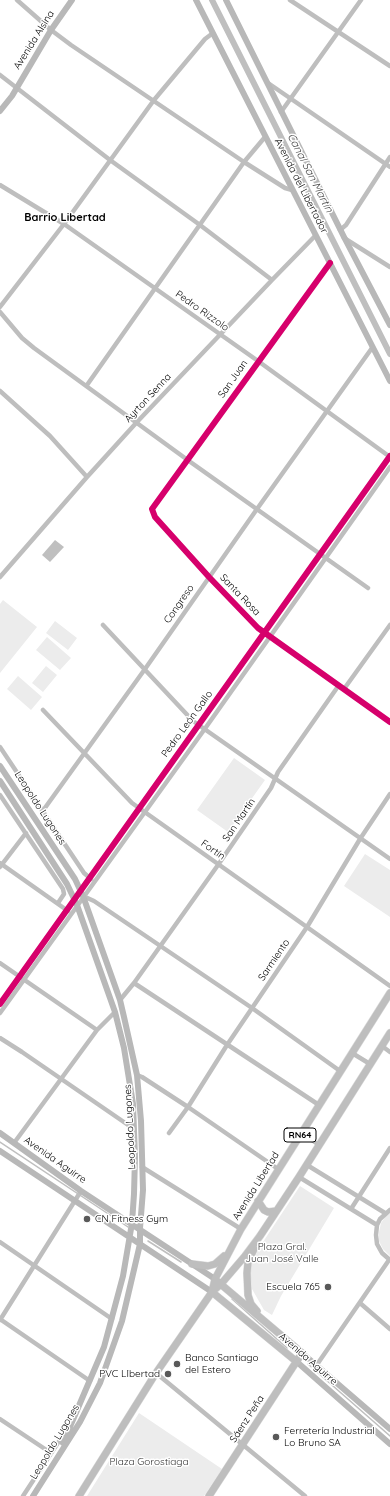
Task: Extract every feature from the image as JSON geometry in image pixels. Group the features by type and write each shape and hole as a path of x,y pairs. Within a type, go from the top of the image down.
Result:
{"main road":[{"name":"Avenida Alsina","path":"0,110 16,88 51,30 72,0"},
{"name":"Avenida del Libertador","path":"196,0 390,381"},
{"name":"Avenida del Libertador","path":"226,0 340,230 390,324"},
{"name":"Leopoldo Lugones","path":"0,766 75,879 82,893 120,1000 137,1075 141,1121 143,1190 140,1244 122,1321 100,1383 80,1422 33,1496"},
{"name":"Leopoldo Lugones","path":"0,781 67,884 76,902 115,1012 129,1073 134,1128 135,1157 132,1223 112,1319 104,1347 90,1381 66,1438 46,1476"},
{"name":"Avenida Libertad","path":"212,1292 214,1279 241,1229 390,992"},
{"name":"Avenida Libertad","path":"79,1496 156,1373 212,1292 221,1284 245,1256 260,1236 320,1145 390,1033"},
{"name":"Avenida Aguirre","path":"0,1133 80,1192 140,1228 221,1284 390,1429"},
{"path":"0,1152 75,1199 212,1292"},
{"path":"258,1201 264,1210 268,1212 276,1211"},
{"path":"260,1236 248,1262 246,1273 248,1295 252,1304 265,1322"},
{"path":"192,1264 208,1266 215,1264 230,1250"},
{"name":"Avenida Aguirre","path":"212,1292 297,1362 390,1444"},
{"name":"Sáenz Peña","path":"209,1496 302,1353"}],"street":[{"path":"17,0 51,30 244,162 285,188 292,190"},
{"path":"290,0 390,66"},
{"path":"281,112 361,0"},
{"path":"0,307 64,224 154,100 205,39 213,33"},
{"path":"0,75 110,160 200,225 272,280"},
{"path":"267,82 390,167"},
{"path":"87,385 156,290 244,162 265,137"},
{"path":"340,230 346,225 390,157"},
{"name":"Pedro Rizzolo","path":"0,185 64,224 390,457"},
{"name":"Ayrton Senna","path":"0,577 137,422 316,236"},
{"path":"344,237 390,267"},
{"name":"San Juan","path":"153,506 189,461 258,362 330,263"},
{"path":"0,312 22,338 189,461 368,588"},
{"name":"Congreso","path":"42,812 372,348"},
{"path":"0,391 50,436 87,477"},
{"name":"Pedro León Gallo","path":"0,1004 22,978 71,913 89,878 390,457"},
{"name":"Pedro León Gallo","path":"82,893 94,881 204,730 390,467"},
{"name":"Santa Rosa","path":"153,506 152,509 155,517 209,577 264,633 390,722"},
{"path":"103,625 199,726 390,859"},
{"path":"344,689 390,625"},
{"name":"San Martín","path":"120,1000 134,983 218,865 271,788 278,772 339,685"},
{"name":"Fortín","path":"43,710 127,799 390,986"},
{"path":"0,747 84,873 94,881"},
{"name":"Sarmiento","path":"169,1133 188,1107 227,1045 307,927 360,839 390,794"},
{"path":"0,795 63,889 64,894 58,903"},
{"path":"26,833 1,864 71,913"},
{"path":"82,893 252,1008 340,1071"},
{"name":"Pedro León Gallo","path":"0,1013 67,910 76,902"},
{"path":"0,963 98,1030"},
{"path":"134,983 319,1105"},
{"path":"14,1143 98,1030 115,1012"},
{"path":"0,1038 134,1128"},
{"path":"382,1046 390,1052"},
{"path":"352,1053 370,1064"},
{"path":"137,1075 188,1107 278,1169"},
{"path":"302,1133 320,1145"},
{"path":"351,1209 390,1148"},
{"path":"307,1165 385,1214"},
{"path":"142,1167 241,1229"},
{"path":"299,1177 377,1225"},
{"path":"80,1192 0,1320 90,1381"},
{"path":"316,1366 390,1260 382,1253 377,1244 376,1235 377,1225 390,1210"},
{"path":"0,1242 112,1319"},
{"path":"360,1303 390,1329"},
{"path":"156,1373 305,1496"},
{"path":"23,1496 74,1418"},
{"path":"0,1419 51,1453"}],"green space":[{"path":"3,600 37,627 0,673 0,604"},
{"path":"55,621 77,638 68,650 46,633"},
{"path":"47,637 71,658 60,670 36,650"},
{"path":"46,666 57,675 43,692 32,683"},
{"path":"18,676 42,697 31,710 7,689"},
{"path":"234,758 265,780 228,832 197,810"},
{"path":"365,854 390,870 390,917 344,886"},
{"name":"Plaza Gral. Juan José Valle","path":"300,1186 334,1208 281,1296 272,1315 264,1310 252,1289 250,1268 259,1248"},
{"path":"390,1213 390,1256 383,1249 379,1241 379,1232 381,1223"},
{"name":"Plaza Gorostiaga","path":"139,1413 222,1469 204,1496 87,1496"}],"shaded area":[{"path":"55,540 64,547 50,562 42,555"}],"waterway":[{"name":"Canal San Martín","path":"212,0 390,354"},
{"path":"0,1142 128,1227"},
{"path":"148,1241 181,1262"},
{"path":"232,1299 287,1348"},
{"path":"308,1364 390,1436"}],"cycle path":[{"path":"330,263 152,509 155,517 209,577 258,628 390,722"},
{"path":"0,1004 390,456"}],"place":[{"name":"CN Fitness Gym","path":"87,1219"},
{"name":"Escuela 765","path":"328,1287"},
{"name":"Banco Santiago del Estero","path":"177,1364"},
{"name":"PVC LIbertad","path":"168,1374"},
{"name":"Ferretería Industrial Lo Bruno SA","path":"276,1437"}],"district":[{"name":"Barrio Libertad","path":"65,218"}]}
